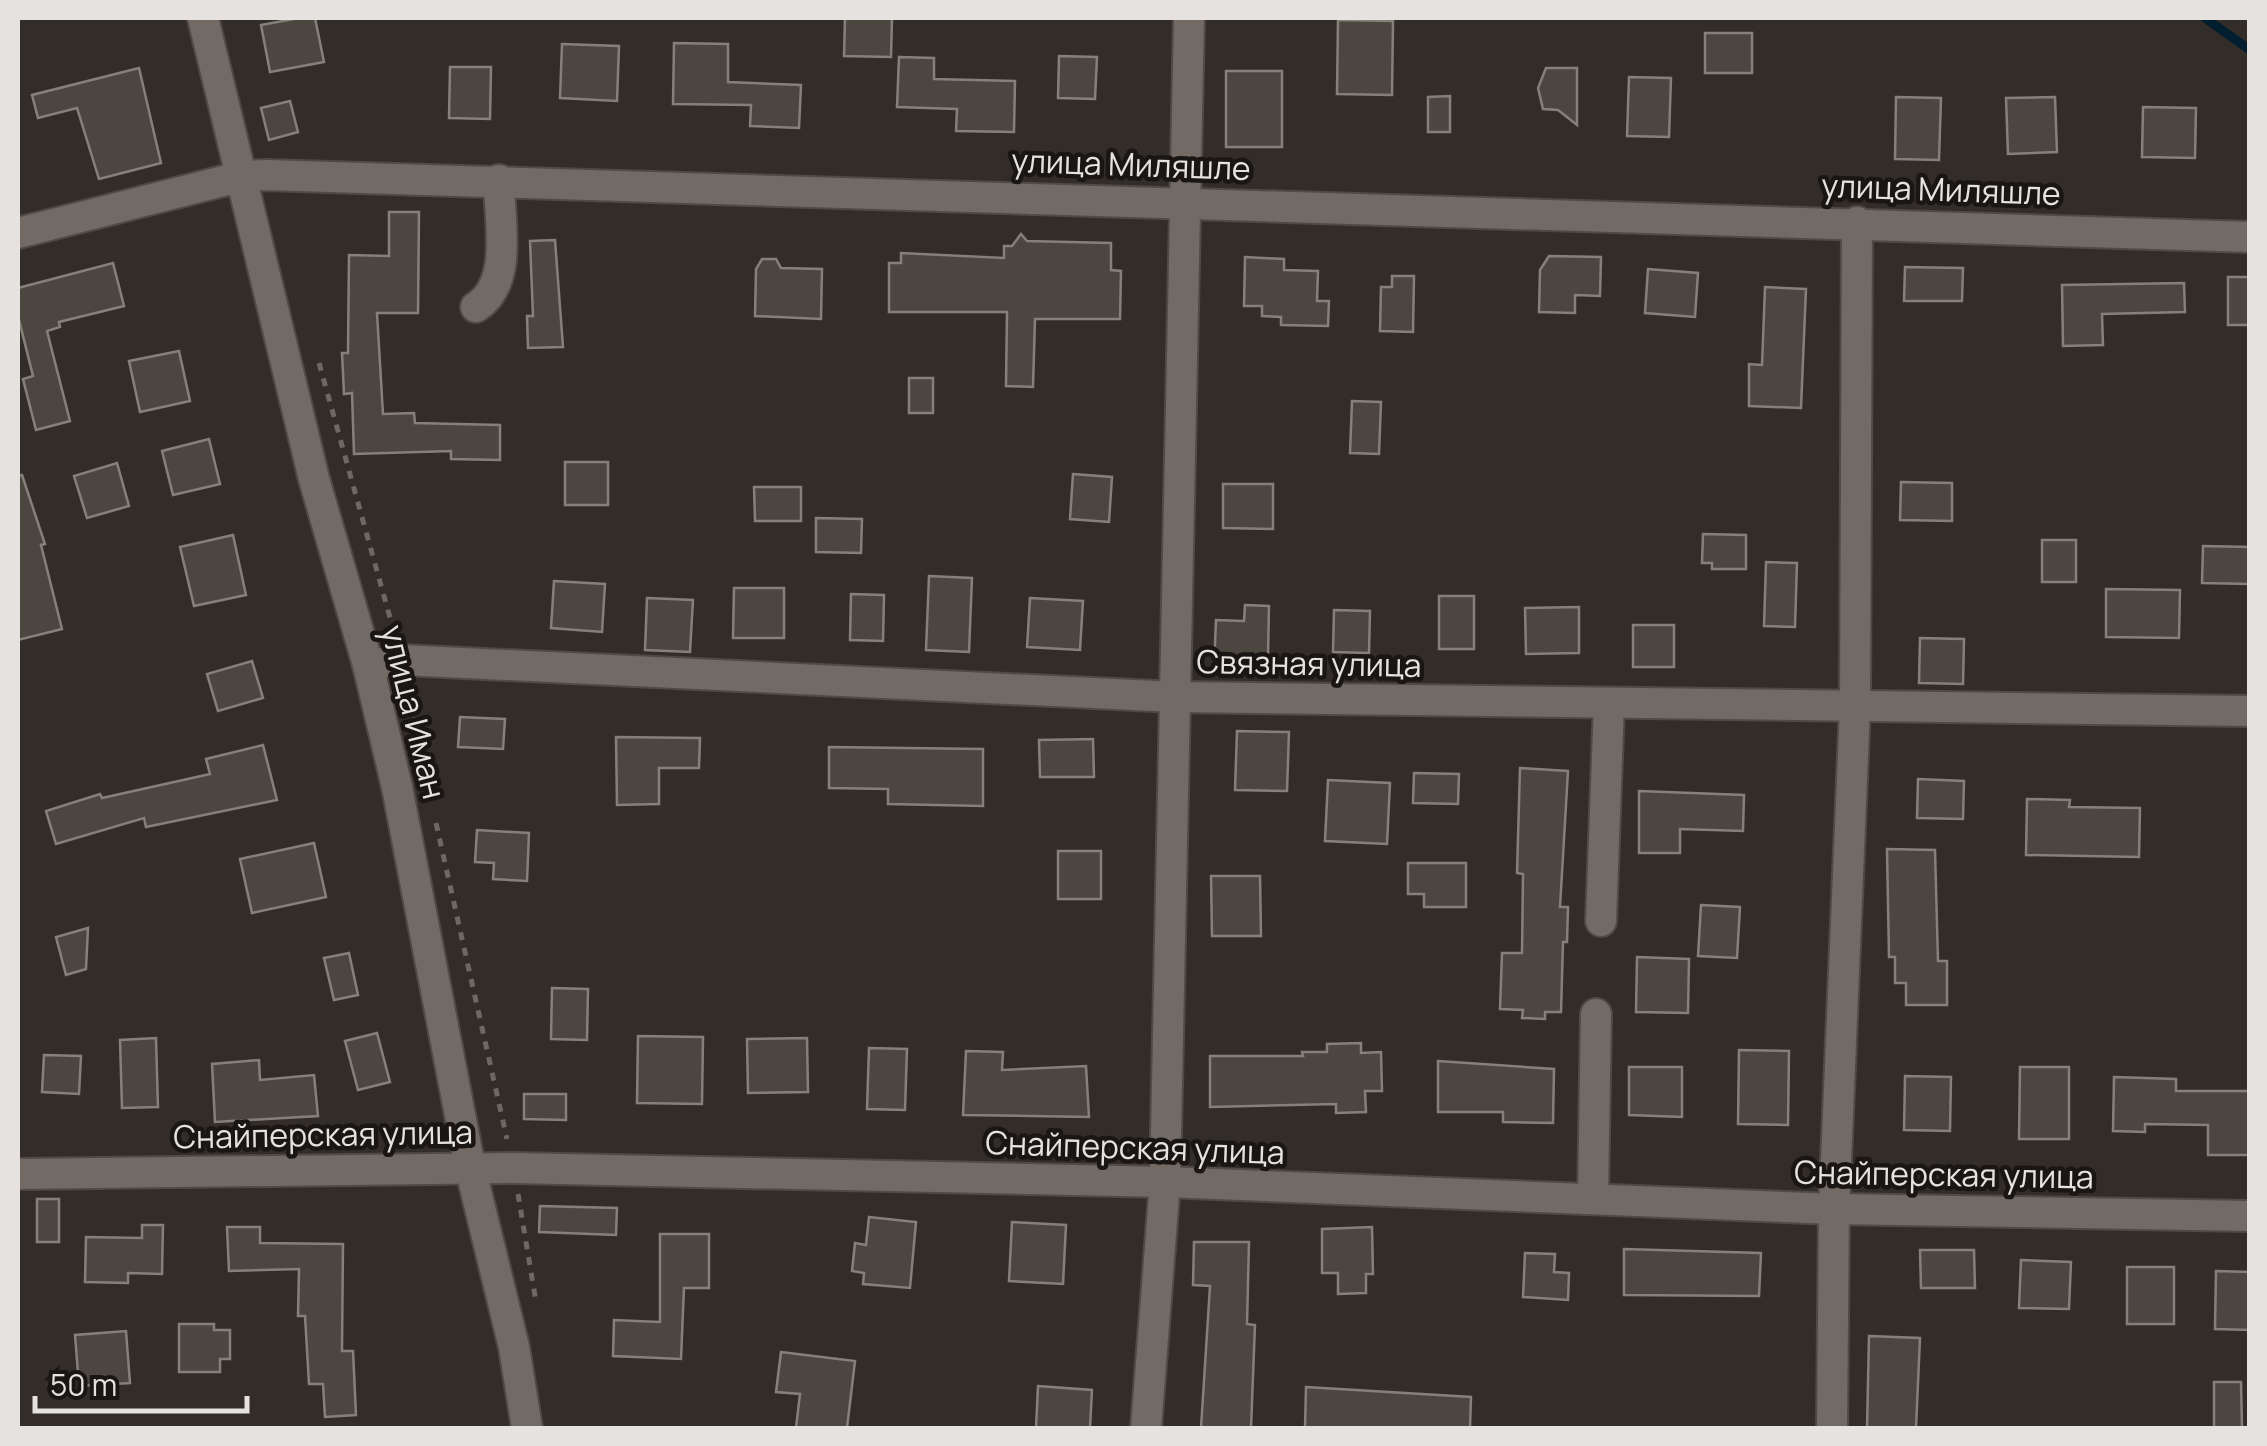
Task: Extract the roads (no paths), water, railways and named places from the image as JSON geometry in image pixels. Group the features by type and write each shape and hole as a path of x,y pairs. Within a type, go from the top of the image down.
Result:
{"street":[{"name":"улица Иман","path":"203,18 314,480 368,664 397,787 470,1168 514,1347 527,1428"},
{"path":"1146,1428 1165,1182 1190,18"},
{"name":"улица Миляшле","path":"18,233 243,176 499,180 2250,237"},
{"path":"476,307 495,292 500,268 499,180"},
{"path":"1832,1428 1834,1209 1855,706 1857,222"},
{"name":"Связная улица","path":"368,664 402,660 1176,697 2250,711"},
{"path":"1601,921 1609,703"},
{"path":"1593,1199 1596,1014"},
{"name":"Снайперская улица","path":"18,1174 470,1168 1165,1182 1834,1209 2250,1216"}],"waterway":[{"path":"2205,18 2250,50"}]}
